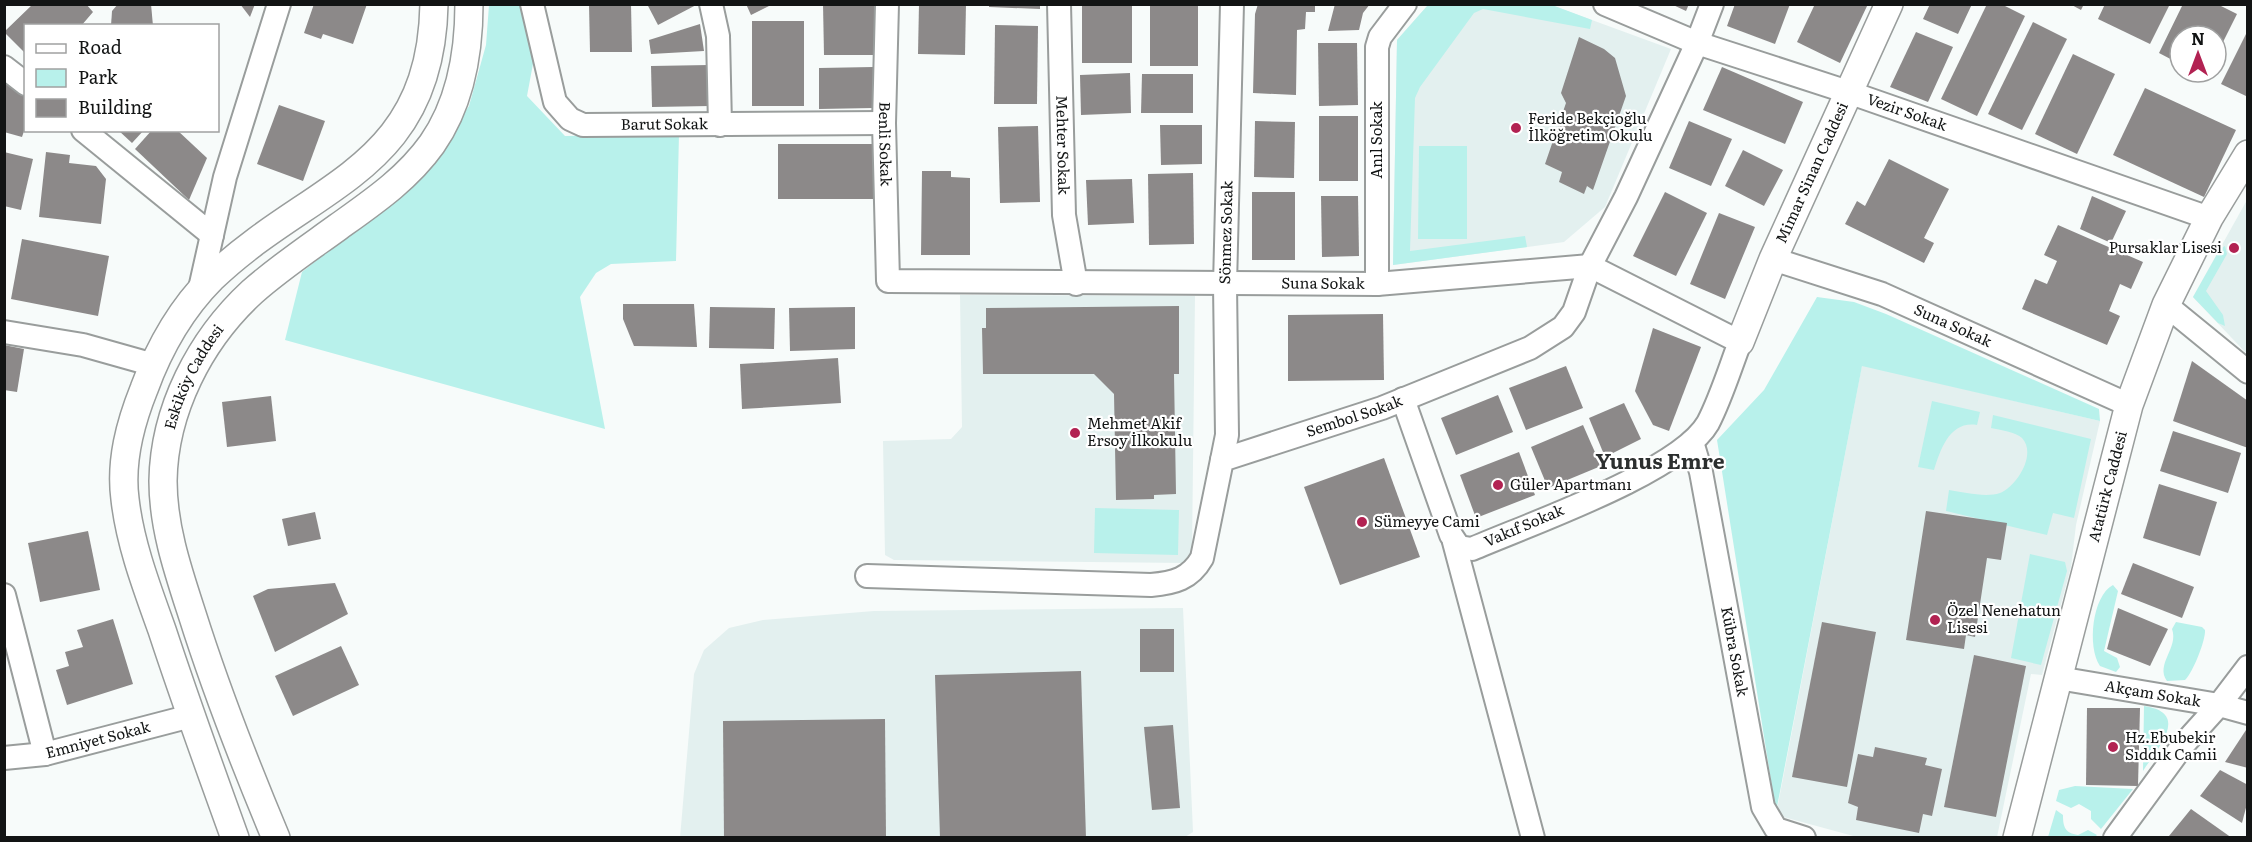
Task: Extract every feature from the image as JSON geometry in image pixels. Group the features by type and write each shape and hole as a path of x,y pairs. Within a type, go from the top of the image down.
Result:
{"street":[{"path":"199,293 241,122 279,4"},
{"path":"235,837 190,716 148,592 124,498 125,457 134,414 168,334 199,293 231,262 355,172 388,143 416,96 426,68 434,29 434,4"},
{"name":"Eskiköy Caddesi","path":"276,837 230,725 174,554 166,517 163,481 168,435 186,382 199,358 235,310 289,263 393,187 433,142 446,120 465,62 469,4"},
{"name":"Barut Sokak","path":"532,4 555,102 570,120 583,125 602,127 884,123"},
{"path":"711,4 718,36 720,125"},
{"name":"Benli Sokak","path":"887,4 884,123 888,281"},
{"name":"Mehter Sokak","path":"1059,4 1064,215 1076,284"},
{"name":"Sönmez Sokak","path":"1222,460 1227,435 1225,285 1232,4"},
{"name":"Anıl Sokak","path":"1377,284 1377,47 1380,37 1405,4"},
{"name":"Vezir Sokak","path":"1605,4 1697,43 1848,92 2209,218"},
{"name":"Sembol Sokak","path":"1222,460 1340,423 1403,399 1530,348 1563,327 1574,312 1590,266 1619,212 1697,43 1712,4"},
{"name":"Mimar Sinan Caddesi","path":"1740,342 1773,258 1890,4"},
{"path":"4,67 24,82"},
{"path":"84,132 212,235"},
{"name":"Atatürk Caddesi","path":"2017,837 2129,405 2166,304 2209,218 2247,154"},
{"name":"Suna Sokak","path":"1773,258 1882,294 2129,405"},
{"path":"1590,266 1740,342"},
{"name":"Suna Sokak","path":"888,281 1225,285 1377,284 1590,266"},
{"path":"2166,304 2247,372"},
{"path":"4,332 83,345 154,365"},
{"name":"Vakıf Sokak","path":"1454,542 1459,547 1472,549 1659,466 1692,442 1707,423 1740,342"},
{"path":"1403,399 1454,542 1533,837"},
{"name":"Kübra Sokak","path":"1692,442 1701,472 1762,807 1776,830 1804,837"},
{"path":"867,576 1151,585 1170,583 1185,578 1196,570 1202,558 1222,460"},
{"path":"4,595 45,754"},
{"path":"2115,837 2183,746 2219,705 2247,667"},
{"name":"Akçam Sokak","path":"2058,678 2219,705 2247,712"},
{"name":"Emniyet Sokak","path":"4,758 45,754 190,716"}],"shaded area":[{"name":"Feride Bekçioğlu İlköğretim Okulu","path":"1428,5 1551,5 1671,49 1605,207 1564,242 1393,265 1397,40"},
{"name":"Pursaklar Lisesi","path":"2247,200 2247,354 2193,297"},
{"name":"Mehmet Akif Ersoy İlkokulu","path":"960,295 1195,296 1192,550 1187,563 894,560 885,555 883,441 951,439 962,427"},
{"name":"Özel Nenehatun Lisesi","path":"1862,365 2100,421 2076,525 2071,567 2042,675 2031,674 1997,837 1857,837 1776,815"},
{"path":"1183,608 1193,832 1185,837 680,838 694,674 704,650 729,628 763,620 874,611"}],"green space":[{"path":"489,5 522,5 535,53 527,96 565,136 679,134 676,261 611,264 596,273 580,297 605,429 285,340 302,272 376,213 427,167 469,106 486,45"},
{"path":"1428,5 1552,5 1592,20 1590,29 1483,9 1474,13 1420,87 1415,98 1410,251 1525,236 1527,247 1393,265 1397,40"},
{"path":"1419,146 1467,146 1467,239 1418,239"},
{"path":"2225,246 2227,254 2206,291 2223,315 2225,326 2218,323 2193,297 2220,249"},
{"path":"1817,297 1854,302 1886,314 2099,409 2100,421 1862,366 1776,812 1717,440 1764,390"},
{"path":"1932,401 1980,412 1977,425 1960,427 1948,438 1934,470 1918,467"},
{"path":"1993,415 2091,439 2074,518 2053,513 2047,535 1946,511 1949,490 1981,495 2000,493 2013,484 2023,469 2026,461 2026,445 2016,434 1991,428"},
{"path":"1095,508 1179,510 1178,555 1094,553"},
{"path":"2030,554 2065,562 2067,571 2041,665 2011,658"},
{"path":"2113,585 2118,591 2104,651 2117,658 2120,667 2116,672 2100,666 2096,658 2093,635 2096,610 2100,600"},
{"path":"2176,622 2202,627 2205,634 2192,670 2185,680 2167,681 2164,668 2172,643 2172,629"},
{"path":"2144,706 2158,710 2166,716 2168,723 2162,742 2143,771"},
{"path":"2075,786 2133,789 2101,829 2091,819 2091,811 2079,804 2071,808 2056,801 2059,790"},
{"path":"2056,810 2063,815 2064,826 2070,833 2078,835 2088,830 2097,835 2095,837 2048,837"}],"building":[{"path":"33,4 86,4 93,12 83,24 24,24 24,52 4,32"},
{"path":"118,4 151,4 153,24 111,24 112,11"},
{"path":"240,4 255,4 250,17"},
{"path":"314,4 367,4 353,44 323,34 321,39 304,33"},
{"path":"589,4 631,4 632,52 590,52"},
{"path":"647,4 698,4 658,25"},
{"path":"746,4 773,4 751,15"},
{"path":"823,4 874,4 874,55 824,55"},
{"path":"919,4 966,4 965,55 918,54"},
{"path":"989,4 1040,4 1040,9 989,7"},
{"path":"1082,4 1132,4 1132,63 1082,63"},
{"path":"1150,4 1198,4 1198,66 1150,66"},
{"path":"1258,4 1315,4 1315,12 1306,12 1305,29 1297,30 1296,95 1253,93 1255,14"},
{"path":"1335,4 1370,4 1363,13 1359,30 1328,31"},
{"path":"1671,4 1689,4 1686,11"},
{"path":"1735,4 1790,4 1775,44 1727,26"},
{"path":"1815,4 1868,4 1840,63 1797,42"},
{"path":"1930,4 1972,4 1958,34 1923,19"},
{"path":"1987,4 2001,4 2025,16 1977,116 1941,99"},
{"path":"2070,4 2084,4 2081,10"},
{"path":"2105,4 2170,4 2150,44 2098,19"},
{"path":"2183,4 2217,4 2237,14 2228,32 2228,24 2173,24"},
{"path":"752,21 804,21 804,106 752,106"},
{"path":"2033,22 2067,39 2022,130 1988,114"},
{"path":"700,24 704,51 651,54 649,40"},
{"path":"995,25 1038,26 1037,104 994,104"},
{"path":"2248,30 2248,97 2221,84 2228,84 2228,70"},
{"path":"1916,32 1953,47 1928,102 1890,87"},
{"path":"2168,35 2168,58 2159,53"},
{"path":"1579,37 1604,49 1615,58 1626,96 1593,190 1587,186 1584,194 1559,182 1562,172 1545,164 1566,103 1561,93"},
{"path":"1318,43 1357,43 1358,105 1319,106"},
{"path":"2073,54 2115,74 2077,154 2035,134"},
{"path":"709,65 710,106 652,107 651,66"},
{"path":"873,67 873,108 819,109 819,68"},
{"path":"1722,67 1803,102 1785,144 1703,110"},
{"path":"4,73 24,87 24,131 22,137 4,132"},
{"path":"1130,73 1131,113 1081,115 1080,75"},
{"path":"1142,74 1193,74 1193,113 1141,113"},
{"path":"2145,88 2236,130 2204,197 2113,155"},
{"path":"279,105 325,121 303,181 257,164"},
{"path":"1319,116 1358,116 1358,181 1319,181"},
{"path":"1255,121 1295,122 1294,178 1254,177"},
{"path":"1689,121 1732,139 1711,186 1669,168"},
{"path":"1160,125 1202,125 1202,164 1161,165"},
{"path":"1038,126 1040,202 1000,203 998,127"},
{"path":"120,132 142,132 132,143"},
{"path":"150,132 179,132 207,158 189,200 135,149"},
{"path":"778,144 873,144 873,199 778,199"},
{"path":"1743,150 1783,170 1764,206 1725,186"},
{"path":"4,152 33,159 21,210 4,206"},
{"path":"46,152 70,155 69,163 96,166 106,179 101,224 39,217"},
{"path":"1889,159 1949,189 1924,238 1934,243 1924,263 1845,224 1857,201 1865,206"},
{"path":"922,171 951,171 951,177 970,178 970,255 921,255"},
{"path":"1193,173 1194,244 1149,245 1148,174"},
{"path":"1132,179 1134,223 1088,225 1086,180"},
{"path":"1252,192 1295,192 1295,260 1252,260"},
{"path":"1665,192 1707,213 1676,276 1633,256"},
{"path":"1321,196 1358,196 1359,256 1322,257"},
{"path":"2092,196 2126,211 2111,243 2080,229"},
{"path":"1719,213 1755,227 1725,299 1690,284"},
{"path":"2058,225 2143,262 2131,289 2120,284 2109,311 2120,316 2107,345 2022,309 2035,279 2047,284 2057,261 2044,255"},
{"path":"22,239 109,256 98,316 11,299"},
{"path":"623,304 694,304 697,347 634,346 623,319"},
{"path":"1179,306 1179,374 1174,374 1176,494 1154,495 1154,499 1116,500 1114,394 1094,374 983,374 982,328 986,328 986,308"},
{"path":"710,307 775,308 774,349 709,348"},
{"path":"855,307 855,349 790,351 789,308"},
{"path":"1383,314 1384,380 1288,381 1288,315"},
{"path":"1653,328 1701,347 1669,431 1653,425 1635,391"},
{"path":"4,345 24,349 17,392 4,390"},
{"path":"838,358 841,403 742,409 740,364"},
{"path":"2192,361 2248,401 2248,448 2173,421"},
{"path":"1566,366 1583,408 1526,430 1509,388"},
{"path":"1498,395 1513,432 1456,455 1441,418"},
{"path":"271,396 276,441 227,447 222,402"},
{"path":"1624,403 1641,439 1605,457 1589,418"},
{"path":"1583,425 1601,466 1548,488 1531,447"},
{"path":"2173,431 2241,453 2228,493 2160,471"},
{"name":"Güler Apartmanı","path":"1519,452 1535,495 1476,518 1460,475"},
{"name":"Sümeyye Cami","path":"1384,458 1420,557 1340,585 1304,487"},
{"path":"2159,484 2217,502 2200,556 2143,538"},
{"path":"1926,511 2007,523 2001,560 1987,558 1975,637 1966,635 1964,649 1906,640"},
{"path":"315,512 321,539 288,546 282,519"},
{"path":"88,531 100,590 40,602 28,543"},
{"path":"2133,563 2194,587 2182,618 2121,594"},
{"path":"335,583 348,614 275,652 253,596 268,589"},
{"path":"2118,608 2168,629 2150,666 2107,649"},
{"path":"113,619 133,684 67,705 56,670 69,666 65,652 83,647 77,630"},
{"path":"1822,622 1876,632 1847,787 1792,777"},
{"path":"1140,629 1174,629 1174,672 1140,672"},
{"path":"341,646 359,685 293,716 275,676"},
{"path":"1974,655 2026,666 1996,817 1944,807"},
{"path":"1081,671 1086,838 940,838 935,675"},
{"name":"Hz.Ebubekir Sıddık Camii","path":"2087,708 2140,708 2138,786 2086,785"},
{"path":"885,719 886,838 724,838 723,721"},
{"path":"1173,725 1180,808 1152,810 1144,727"},
{"path":"2246,730 2248,731 2248,768 2225,762"},
{"path":"1875,747 1927,758 1925,765 1942,769 1932,816 1923,814 1919,833 1856,820 1858,807 1848,803 1858,754 1873,757"},
{"path":"2220,770 2248,785 2248,800 2242,823 2200,796"},
{"path":"2191,809 2232,838 2169,836"}],"place":[{"name":"Feride Bekçioğlu İlköğretim Okulu","path":"1516,128"},
{"name":"Pursaklar Lisesi","path":"2234,248"},
{"name":"Mehmet Akif Ersoy İlkokulu","path":"1075,433"},
{"name":"Güler Apartmanı","path":"1498,485"},
{"name":"Sümeyye Cami","path":"1362,522"},
{"name":"Özel Nenehatun Lisesi","path":"1935,620"},
{"name":"Hz.Ebubekir Sıddık Camii","path":"2113,747"}],"district":[{"name":"Yunus Emre","path":"1660,462"}]}
